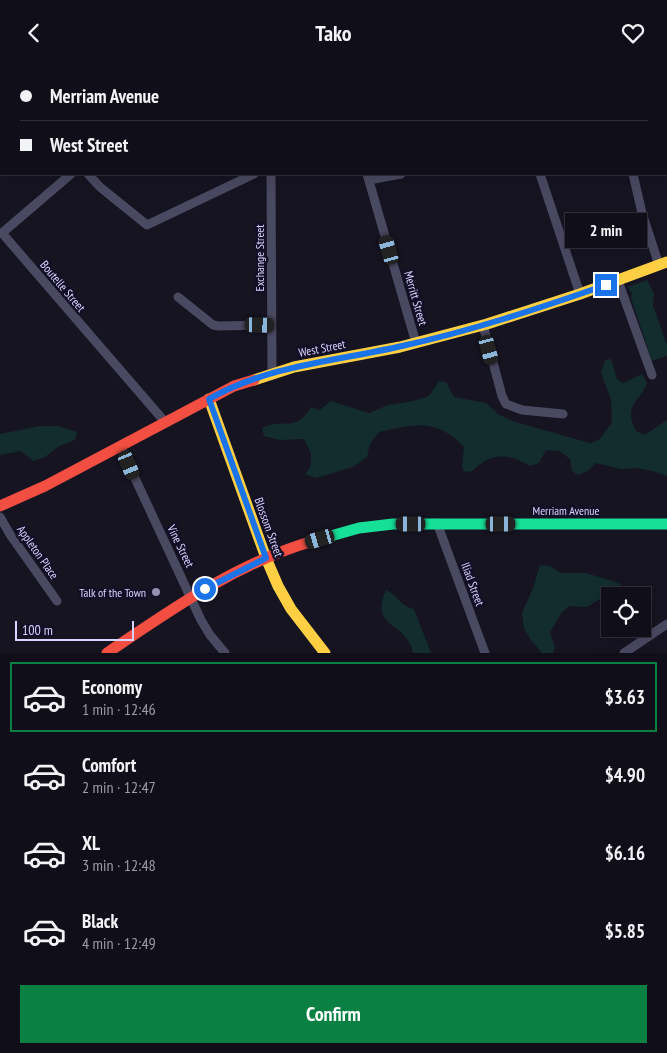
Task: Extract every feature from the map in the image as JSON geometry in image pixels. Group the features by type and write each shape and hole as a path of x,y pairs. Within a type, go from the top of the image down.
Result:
{"street":[{"name":"Boutelle Street","path":"70,175 2,233 165,422"},
{"path":"89,175 100,187 147,225 252,175"},
{"name":"Exchange Street","path":"271,175 272,373"},
{"path":"368,177 390,175"},
{"path":"540,175 580,294"},
{"path":"633,175 642,213 663,264"},
{"name":"Merritt Street","path":"368,177 416,343"},
{"name":"West Street","path":"0,506 45,486 234,386 272,373 416,343 482,325 580,294 663,264"},
{"path":"618,281 652,375"},
{"path":"178,297 213,325 272,325"},
{"path":"482,325 502,396 506,404 522,410 564,414"},
{"name":"Blossom Street","path":"209,399 266,558 285,599 324,653"},
{"name":"Vine Street","path":"120,446 210,635 225,653"},
{"name":"Appleton Place","path":"0,517 11,536 57,601"},
{"name":"Merriam Avenue","path":"107,653 192,596 266,558 303,544 359,528 383,524 437,523 667,524"},
{"name":"Iliad Street","path":"437,523 485,653"},
{"path":"624,653 667,624"}],"green space":[{"path":"647,280 654,294 653,306 667,345 667,356 652,361 631,298 632,293 627,287"},
{"path":"611,359 617,379 623,383 642,374 647,383 631,410 632,422 636,431 645,435 667,420 667,476 652,471 635,468 621,469 596,463 586,472 578,475 572,471 570,459 559,451 546,450 539,463 530,466 514,458 499,457 485,461 471,472 463,471 464,447 444,431 434,427 414,426 379,432 370,444 367,457 353,467 316,478 305,474 311,466 311,454 304,439 280,440 264,436 262,428 269,425 294,423 300,420 311,407 320,410 331,401 369,413 388,405 429,396 439,381 446,382 454,397 486,403 498,414 512,421 590,443 600,439 612,422 611,400 601,373 605,360"},
{"path":"40,426 58,426 77,432 75,440 59,446 45,457 33,461 21,451 0,455 0,434"},
{"path":"540,565 550,566 561,573 586,573 619,583 623,587 601,587 601,599 587,607 570,606 562,612 550,632 555,647 553,653 542,653 530,639 524,628 522,613 533,588"},
{"path":"386,590 402,603 414,609 431,653 413,653 404,635 385,619 382,612 382,603"}],"traffic: fast":[{"path":"313,541 359,528 393,524 667,524"}],"traffic: slow":[{"path":"254,380 294,367 400,347 487,324 580,294 667,262"},
{"path":"209,399 266,558 278,586 291,609 325,653"}],"traffic: jam":[{"path":"0,506 45,486 234,386 254,380"},
{"path":"107,653 206,589 258,562 285,550 313,541"}],"place":[{"name":"Talk of the Town","path":"156,592"}],"route":[{"path":"205,589 266,558 209,399 234,386 272,373 432,339 487,324 606,285"}]}
